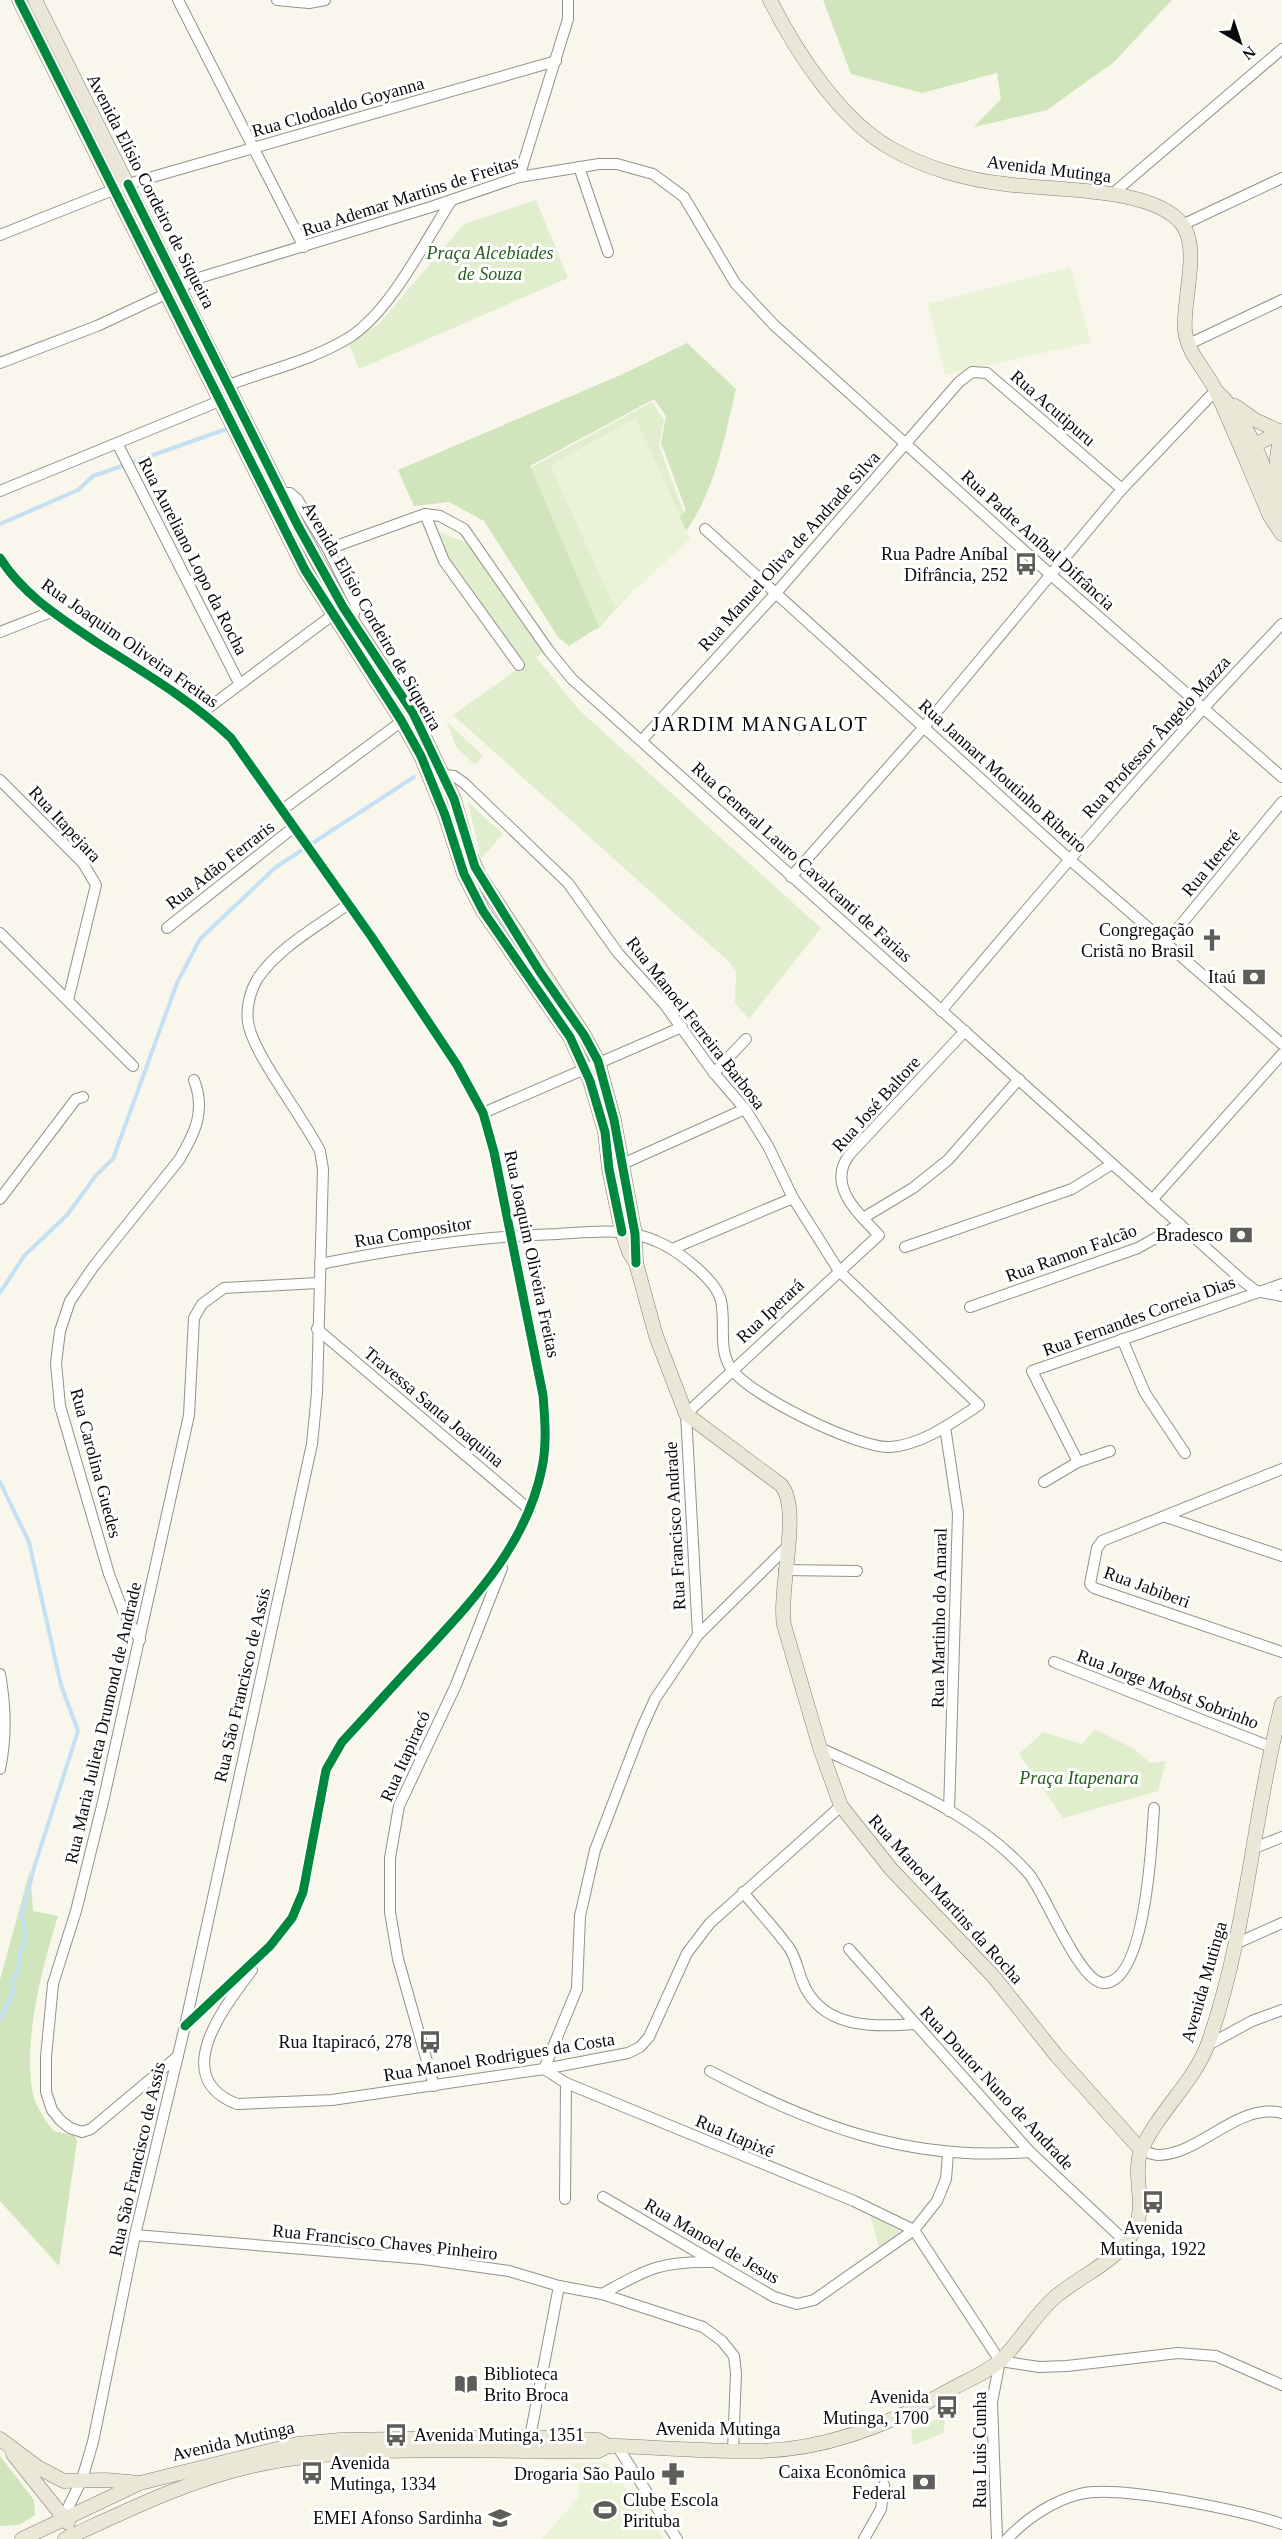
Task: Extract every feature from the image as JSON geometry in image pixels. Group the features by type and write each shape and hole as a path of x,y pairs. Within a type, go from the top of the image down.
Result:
{"main road":[{"name":"Avenida Elísio Cordeiro de Siqueira","path":"19,0 115,189 173,289"},
{"name":"Avenida Elísio Cordeiro de Siqueira","path":"35,0 128,184 173,289 225,393 306,570 338,611 407,716"},
{"name":"Avenida Mutinga","path":"770,0 786,32 832,96 864,128 891,149 914,160 977,179 1137,197 1165,210 1182,225"},
{"path":"1182,225 1190,244 1185,319 1189,345 1248,449 1278,512"},
{"path":"1216,390 1231,404 1255,420 1281,431"},
{"name":"Avenida Elísio Cordeiro de Siqueira","path":"225,393 281,493 338,611 352,622 407,716 436,774 454,799 475,867 534,963 584,1035 598,1061 614,1120 615,1167"},
{"path":"1231,404 1270,516 1282,535"},
{"path":"1248,449 1281,431"},
{"path":"1281,431 1277,457 1278,512 1282,535"},
{"name":"Avenida Elísio Cordeiro de Siqueira","path":"436,774 464,874 478,903 570,1037 584,1067 615,1167 628,1233"},
{"path":"628,1233 656,1336 686,1414"},
{"name":"Rua Manoel Martins da Rocha","path":"686,1414 786,1491 790,1512 781,1607 784,1625 820,1748 841,1806 891,1869 994,1977 1056,2055 1141,2150"},
{"name":"Avenida Mutinga","path":"27,2537 140,2483 297,2444 340,2439 530,2437 598,2440 612,2446 763,2451 844,2438 921,2406 1000,2361 1037,2314 1127,2243 1137,2226 1141,2150 1190,2078 1208,2044 1235,1944 1271,1747 1282,1704"},
{"path":"0,2439 64,2481 82,2479 140,2483 136,2499 111,2518"},
{"path":"0,2439 63,2518 79,2533"},
{"name":"Avenida Mutinga","path":"65,2539 205,2480 251,2466 303,2456 407,2452 598,2451 612,2446"}],"street":[{"path":"178,0 304,247"},
{"path":"277,0 325,0"},
{"path":"519,177 568,19 568,0"},
{"path":"1111,195 1281,51"},
{"name":"Rua Clodoaldo Goyanna","path":"0,235 128,184 556,61"},
{"name":"Rua Ademar Martins de Freitas","path":"0,363 97,326 173,289 451,201 519,177 579,167 617,164 652,174 669,183 684,196 698,216 735,283 774,325"},
{"path":"579,167 608,252"},
{"path":"1182,225 1282,178"},
{"path":"0,492 120,449 225,393 318,352 363,327 383,306 451,201"},
{"path":"431,207 435,225"},
{"path":"1189,345 1282,300"},
{"name":"Rua Padre Aníbal Difrância","path":"774,325 1051,575 1282,777"},
{"name":"Rua Acutipuru","path":"959,382 972,372 987,373 1122,489"},
{"name":"Rua Manuel Oliva de Andrade Silva","path":"642,740 776,593 959,382"},
{"path":"791,877 924,727 1122,489 1216,390"},
{"name":"Rua Aureliano Lopo da Rocha","path":"120,449 239,683"},
{"path":"281,493 290,493 297,499 328,549 356,605 352,622"},
{"path":"328,549 425,514 444,561 519,665"},
{"name":"Rua General Lauro Cavalcanti de Farias","path":"425,514 440,516 464,529 549,651 572,679 1256,1291"},
{"name":"Rua Jannart Moutinho Ribeiro","path":"705,529 1069,859 1282,1044"},
{"name":"Rua Joaquim Oliveira Freitas","path":"0,558 10,574 51,612 203,712 236,744 457,1065 483,1113 512,1235 543,1395 545,1435 542,1468 530,1510 508,1554 473,1600 342,1742 326,1770 303,1892 292,1918 270,1946 185,2026"},
{"path":"203,712 338,611"},
{"path":"0,632 51,612"},
{"name":"Rua Professor Ângelo Mazza","path":"941,1011 1069,859 1203,707 1282,624"},
{"path":"282,810 407,716"},
{"name":"Rua Manoel Ferreira Barbosa","path":"436,774 464,783 568,882 618,953 682,1027 714,1073 745,1109 768,1146 793,1198 839,1271 979,1405 945,1426"},
{"name":"Rua Itapejara","path":"0,780 83,863 96,885 68,1000"},
{"name":"Rua Itereré","path":"1165,944 1282,802"},
{"name":"Rua Adão Ferraris","path":"167,928 294,827"},
{"name":"Rua São Francisco de Assis","path":"63,2518 82,2479 93,2442 135,2235 185,2026 312,1444 317,1393 318,1283 323,1169 320,1151 253,1039 248,1023 251,991 259,977 289,948 347,905"},
{"path":"0,933 133,1066"},
{"path":"483,1113 584,1067 682,1027"},
{"name":"Rua José Baltore","path":"879,1235 863,1218 841,1183 839,1175 845,1161 965,1031"},
{"path":"714,1073 746,1039"},
{"path":"1152,1200 1282,1054"},
{"path":"863,1218 913,1188 939,1168 1019,1079"},
{"name":"Rua Carolina Guedes","path":"140,1640 123,1611 109,1574 60,1406 56,1363 60,1331 70,1301 94,1266 179,1160 189,1142 198,1122 200,1109 199,1094 194,1080"},
{"path":"0,1198 76,1099 83,1097"},
{"path":"615,1167 745,1109"},
{"path":"905,1247 1072,1189 1112,1164"},
{"path":"672,1249 793,1198"},
{"name":"Rua Ramon Falcão","path":"970,1307 1138,1248 1180,1224"},
{"path":"512,1235 628,1233 672,1249 719,1293 725,1357 731,1370 769,1398 805,1418 876,1447 906,1444 945,1426"},
{"name":"Rua Compositor","path":"320,1264 416,1245 512,1235"},
{"name":"Rua Iperará","path":"686,1414 879,1235"},
{"name":"Rua Maria Julieta Drumond de Andrade","path":"178,2056 91,2129 82,2132 70,2128 52,2110 46,2092 46,2057 53,1984 76,1911 140,1640 189,1414 194,1318 202,1304 224,1288 318,1283"},
{"name":"Rua Fernandes Correia Dias","path":"1078,1462 1032,1371 1256,1291 1282,1284"},
{"name":"Rua Fernandes Correia Dias","path":"1256,1291 1282,1296"},
{"name":"Travessa Santa Joaquina","path":"317,1329 530,1510"},
{"path":"1122,1339 1145,1393 1185,1453"},
{"name":"Rua Francisco Andrade","path":"686,1414 698,1635"},
{"name":"Rua Martinho do Amaral","path":"945,1426 958,1513 949,1811"},
{"path":"1044,1482 1078,1462 1110,1450"},
{"name":"Rua Jabiberi","path":"1282,1469 1099,1544 1090,1584 1094,1588 1282,1652"},
{"path":"1166,1517 1282,1556"},
{"path":"544,2069 577,1989 580,1916 595,1850 655,1699 698,1635 788,1546"},
{"name":"Rua Itapiracó","path":"434,2086 398,1959 390,1912 390,1858 399,1806 456,1685 508,1554"},
{"path":"784,1570 857,1571"},
{"name":"Rua Jorge Mobst Sobrinho","path":"1054,1662 1271,1747"},
{"path":"0,1674 7,1708 5,1747 0,1769"},
{"path":"820,1748 949,1811 1009,1853 1042,1890 1071,1951 1090,1977 1102,1984 1112,1982 1119,1976 1134,1948 1145,1901 1154,1808"},
{"name":"Rua Manoel Rodrigues da Costa","path":"270,1946 217,2018 204,2058 205,2075 225,2099 237,2104 332,2100 544,2069 628,2053 640,2047 649,2037 687,1953 710,1923 841,1806"},
{"path":"1252,1849 1282,1837"},
{"path":"743,1892 790,1948 806,1991 820,2008 832,2016 863,2025 915,2024"},
{"path":"1235,1944 1282,1923"},
{"name":"Rua Doutor Nuno de Andrade","path":"849,1949 1030,2152 1127,2243"},
{"path":"1208,2044 1252,2021 1282,2010"},
{"name":"Rua Itapixé","path":"544,2069 566,2083 854,2201 914,2230"},
{"path":"710,2070 813,2121 848,2132 948,2153 977,2156 1030,2152"},
{"path":"565,2199 566,2083"},
{"path":"1141,2150 1157,2156 1175,2152 1242,2119 1266,2111 1282,2113"},
{"name":"Rua Manoel de Jesus","path":"603,2197 774,2297 797,2304 814,2300 830,2290 914,2230 937,2201 946,2179 948,2153"},
{"path":"914,2230 1000,2361 1039,2367 1067,2366 1178,2353 1216,2356 1282,2385"},
{"name":"Rua Francisco Chaves Pinheiro","path":"135,2235 423,2259 510,2271 559,2286 602,2294 703,2327 722,2341 734,2356 736,2373 733,2450"},
{"path":"602,2294 656,2266 676,2262 713,2262"},
{"path":"530,2437 559,2286"},
{"name":"Rua Luis Cunha","path":"997,2539 992,2402 1000,2361"},
{"path":"612,2446 628,2464 677,2539"},
{"path":"864,2539 881,2509 884,2485"},
{"path":"1007,2539 1046,2507 1081,2493 1139,2494 1282,2524"}],"green space":[{"path":"823,0 1172,0 1114,62 1047,110 974,127 1001,99 997,73 922,93 851,74"},
{"name":"Praça Alcebíades de Souza","path":"536,200 568,278 359,369 349,344 379,324 464,224"},
{"path":"1070,267 1091,342 945,375 928,304"},
{"path":"687,343 736,389 721,450 708,490 689,527 676,543 672,528 686,510 661,443 666,416 654,399 530,466 599,627 569,646 558,637 484,521 449,502 414,506 398,470 623,374"},
{"path":"652,402 664,420 659,446 684,513 674,546 597,630 528,469"},
{"path":"636,418 690,539 615,608 550,465"},
{"path":"432,529 467,543 547,650 536,657 579,710 821,928 749,1019 735,1003 736,971 728,961 453,715 526,663 523,664 446,558"},
{"path":"447,722 483,756 475,765 456,747"},
{"path":"468,802 503,834 481,859"},
{"name":"Praça Itapenara","path":"1095,1729 1134,1749 1150,1763 1166,1761 1158,1791 1063,1818 1019,1754 1043,1732 1082,1744"},
{"path":"30,1870 33,1911 58,1916 46,1958 32,2024 30,2069 32,2090 40,2112 54,2131 75,2136 77,2141 59,2266 0,2201 0,1980"},
{"path":"870,2214 900,2232 879,2247"},
{"path":"945,2415 944,2433 913,2445 911,2431"},
{"path":"0,2456 34,2500 35,2515 19,2525 0,2526"},
{"name":"Clube Escola Pirituba","path":"606,2462 664,2539 542,2539 579,2497 575,2463"}],"waterway":[{"path":"0,524 78,490 93,476 224,430"},
{"path":"0,1293 24,1256 67,1215 97,1174 113,1159 177,983 200,939 276,867 414,777"},
{"path":"0,1482 29,1542 61,1685 78,1731 34,1868 22,1916 26,1940 20,1952 18,1971 12,1982 13,1993 0,2019"}],"cycle path":[{"path":"19,0 305,570 401,720 421,756 445,815 464,874 483,911 570,1037 590,1081 605,1132 609,1169 622,1232"},
{"path":"128,184 297,524 343,607 413,713 454,799 475,867 540,972 584,1035 598,1061 614,1120 635,1234 636,1263"},
{"path":"0,558 31,595 69,624 183,699 231,738 371,936 457,1065 483,1113 494,1152 543,1395 544,1459 535,1495 512,1545 463,1610 342,1742 326,1770 303,1892 292,1918 270,1946 185,2026"}],"place":[{"name":"Rua Padre Aníbal Difrância, 252","path":"1026,564"},
{"name":"Congregação Cristã no Brasil","path":"1212,940"},
{"name":"Itaú","path":"1254,977"},
{"name":"Bradesco","path":"1241,1235"},
{"name":"Rua Itapiracó, 278","path":"430,2042"},
{"name":"Avenida Mutinga, 1922","path":"1153,2202"},
{"name":"Biblioteca Brito Broca","path":"466,2384"},
{"name":"Avenida Mutinga, 1700","path":"947,2407"},
{"name":"Avenida Mutinga, 1351","path":"396,2435"},
{"name":"Avenida Mutinga, 1334","path":"312,2473"},
{"name":"Drogaria São Paulo","path":"673,2474"},
{"name":"Caixa Econômica Federal","path":"924,2482"},
{"name":"Clube Escola Pirituba","path":"605,2510"},
{"name":"EMEI Afonso Sardinha","path":"500,2518"}],"district":[{"name":"JARDIM MANGALOT","path":"760,724"}]}
